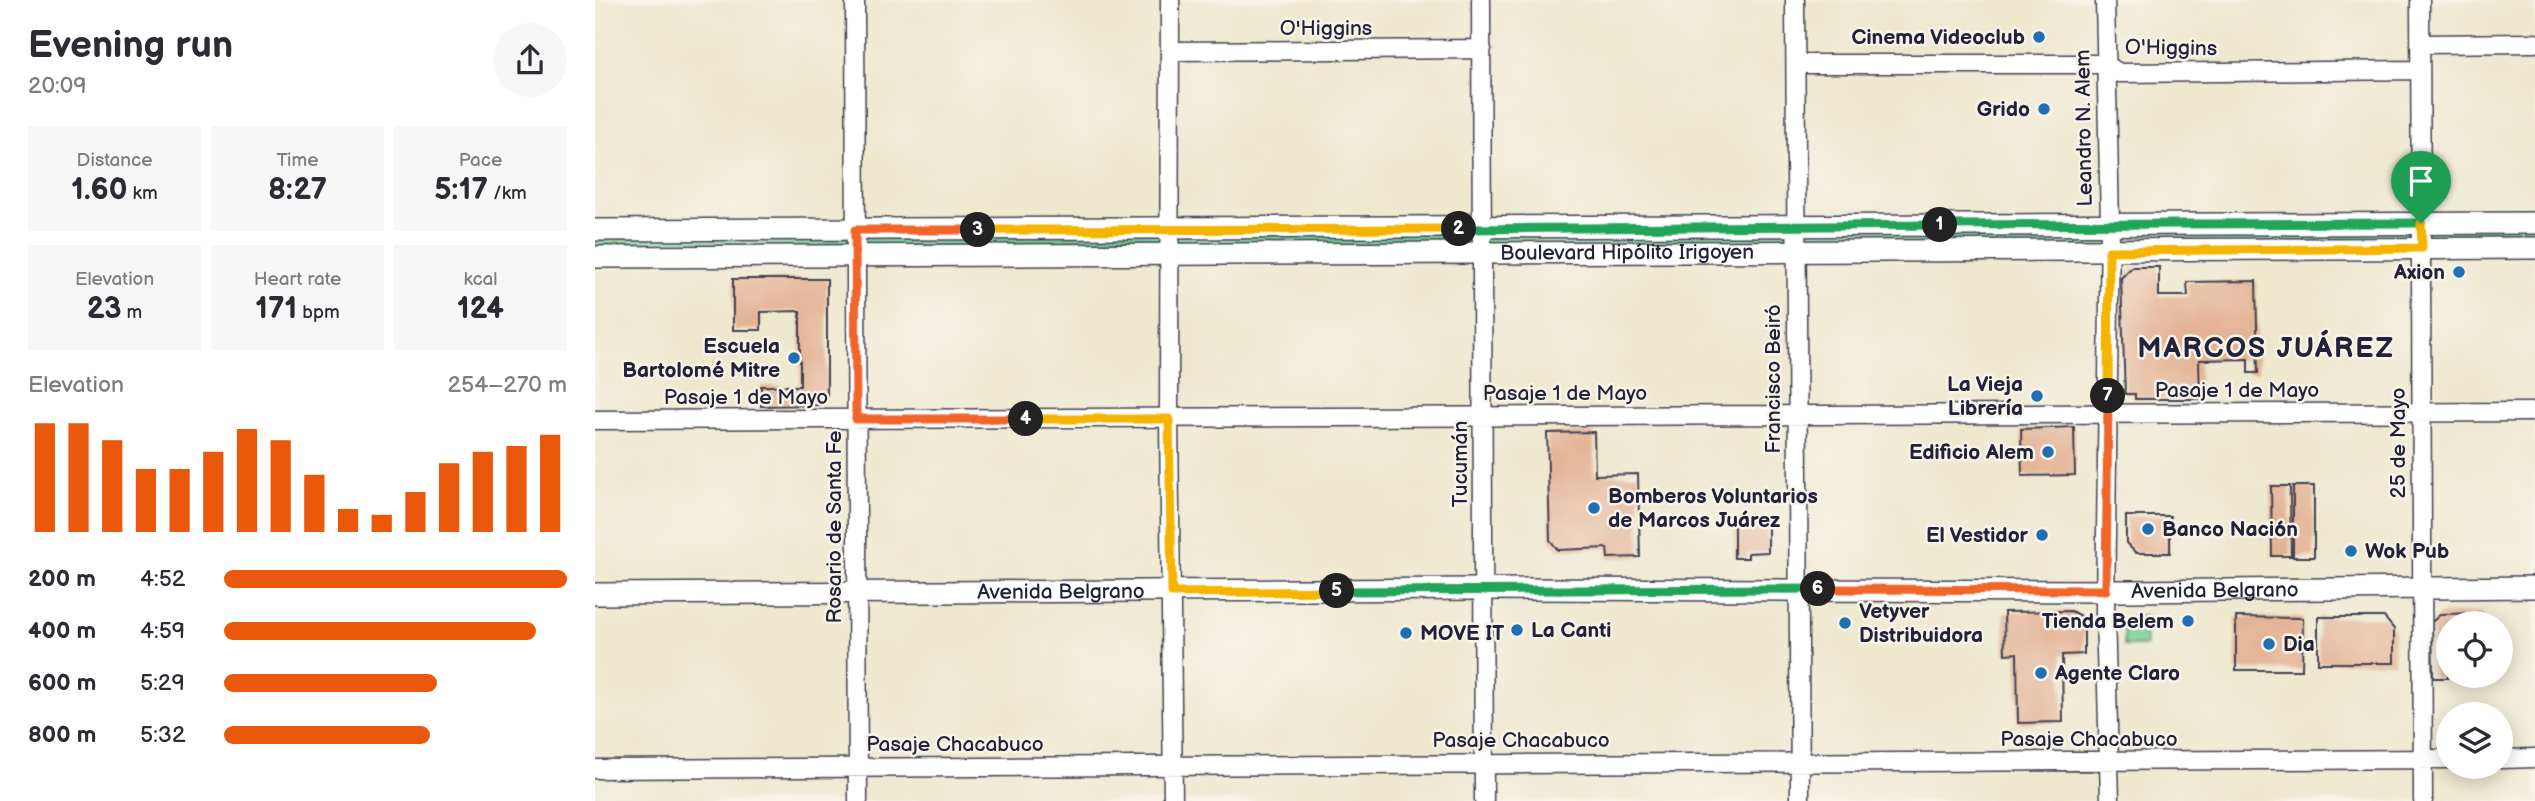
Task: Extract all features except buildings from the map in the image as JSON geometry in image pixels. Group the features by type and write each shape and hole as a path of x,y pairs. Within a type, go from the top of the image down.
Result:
{"street":[{"name":"Rosario de Santa Fe","path":"855,0 858,801"},
{"path":"1170,0 1169,419 1173,801"},
{"name":"Tucumán","path":"1481,0 1484,801"},
{"name":"Francisco Beiró","path":"1795,0 1795,415 1800,801"},
{"name":"Leandro N. Alem","path":"2105,0 2110,225 2106,590 2110,801"},
{"name":"25 de Mayo","path":"2420,0 2423,801"},
{"path":"2420,44 2535,43"},
{"name":"O'Higgins","path":"1171,51 1482,49"},
{"name":"O'Higgins","path":"1796,65 2105,64 2119,73 2420,70"},
{"name":"Boulevard Hipólito Irigoyen","path":"595,230 1482,229 1796,225 2535,223"},
{"name":"Boulevard Hipólito Irigoyen","path":"595,257 2535,248"},
{"name":"Pasaje 1 de Mayo","path":"595,420 2535,412"},
{"name":"Avenida Belgrano","path":"595,594 1172,593 1483,589 2106,590 2535,586"},
{"path":"2513,758 2535,758"},
{"name":"Pasaje Chacabuco","path":"595,769 2436,759"}],"green space":[{"path":"2535,223 2535,248 595,257 595,230"},
{"path":"2145,616 2146,646 2124,646 2124,625 2133,617"}],"place":[{"name":"Cinema Videoclub","path":"2039,37"},
{"name":"Grido","path":"2044,109"},
{"name":"Axion","path":"2459,272"},
{"name":"Escuela Bartolomé Mitre","path":"794,358"},
{"name":"La Vieja Librería","path":"2037,396"},
{"name":"Edificio Alem","path":"2048,452"},
{"name":"Bomberos Voluntarios de Marcos Juárez","path":"1594,508"},
{"name":"Banco Nación","path":"2148,529"},
{"name":"El Vestidor","path":"2042,535"},
{"name":"Wok Pub","path":"2351,551"},
{"name":"Tienda Belem","path":"2188,621"},
{"name":"Vetyver Distribuidora","path":"1845,623"},
{"name":"La Canti","path":"1517,630"},
{"name":"MOVE IT","path":"1406,633"},
{"name":"Dia","path":"2269,644"},
{"name":"Agente Claro","path":"2041,673"}],"district":[{"name":"MARCOS JUÁREZ","path":"2266,348"}],"route":[{"path":"2421,223 2422,248 2109,251 2106,590 1483,589 1172,593 1169,419 856,419 855,230 2421,223"}]}
